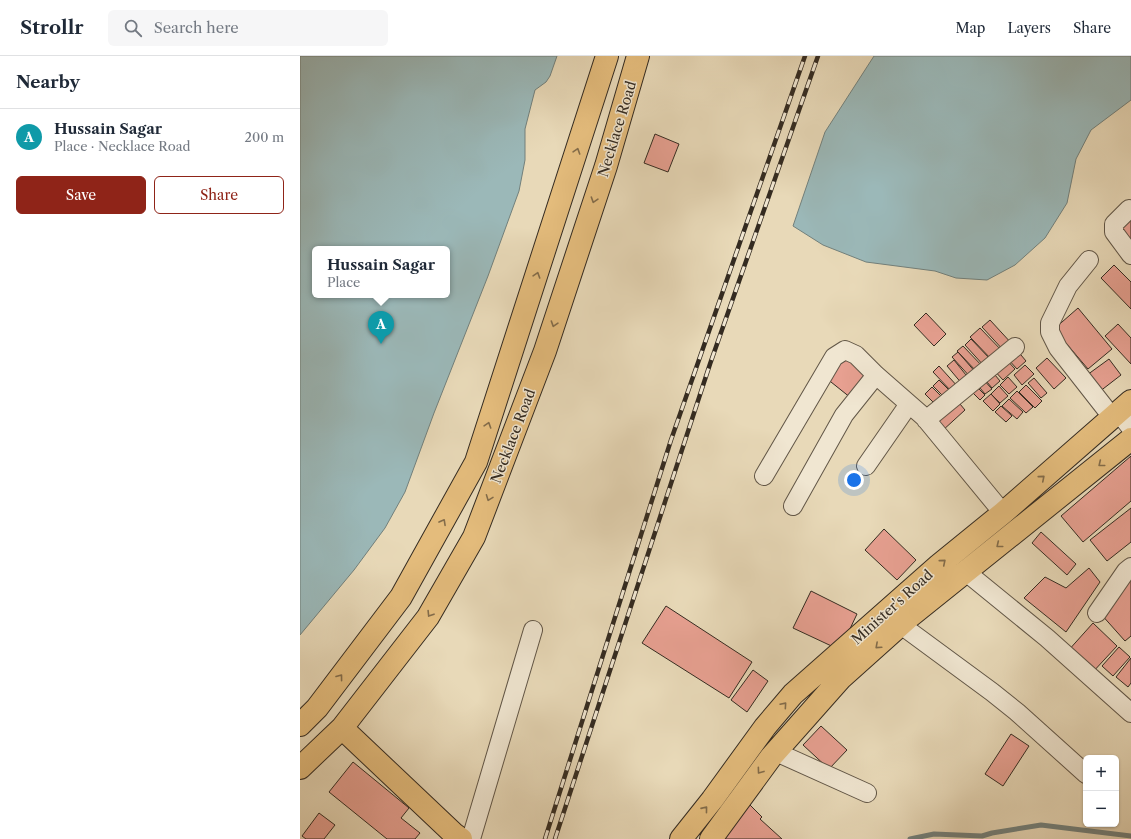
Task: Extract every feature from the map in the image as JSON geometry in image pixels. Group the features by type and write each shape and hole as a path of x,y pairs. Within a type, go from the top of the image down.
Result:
{"main road":[{"name":"Necklace Road","path":"300,725 317,708 401,597 476,462 607,56"},
{"name":"Necklace Road","path":"300,768 342,728 428,617 474,537 545,351 606,166 638,56"},
{"name":"Minister's Road","path":"681,839 712,800 764,727 793,694 939,565 1123,414"},
{"name":"Minister's Road","path":"711,839 776,752 841,678 901,625 1131,439"},
{"path":"426,552 455,571"},
{"path":"342,728 458,838"}],"street":[{"path":"1129,209 1114,224 1114,232 1131,256"},
{"path":"1089,260 1068,286 1050,324 1050,332 1058,348 1123,414"},
{"path":"926,420 1015,347"},
{"path":"764,476 834,357 845,350 856,355 926,420 1003,513"},
{"path":"793,506 844,414 876,375"},
{"path":"866,466 909,404"},
{"path":"1097,613 1126,571 1131,567"},
{"path":"966,572 1047,638 1129,708"},
{"path":"901,625 997,696 1083,771"},
{"path":"458,838 533,630"},
{"path":"776,752 867,793"}],"water":[{"path":"300,56 557,56 550,76 546,82 535,90 525,129 525,160 519,191 405,492 385,528 354,570 300,635"},
{"path":"874,56 1131,56 1131,100 1091,130 1076,159 1067,203 1045,238 1015,265 987,280 956,278 935,271 866,262 823,245 793,226 825,132"}],"building":[{"path":"655,134 679,144 668,172 644,163"},
{"path":"1131,214 1131,242 1118,224"},
{"path":"1114,265 1131,282 1131,309 1101,278"},
{"path":"1078,308 1112,349 1088,369 1054,329"},
{"path":"926,313 946,334 934,346 914,325"},
{"path":"990,320 1013,345 1005,352 982,327"},
{"path":"1118,324 1131,338 1131,364 1105,336"},
{"path":"980,328 1004,353 994,362 970,337"},
{"path":"971,339 991,360 985,367 965,345"},
{"path":"963,346 984,368 978,373 957,351"},
{"path":"1016,349 1026,361 1017,369 1007,358"},
{"path":"958,352 977,374 972,379 952,357"},
{"path":"843,355 869,375 851,398 826,378"},
{"path":"1004,357 1015,369 1003,380 992,368"},
{"path":"1047,358 1066,378 1054,389 1036,368"},
{"path":"1109,359 1121,375 1099,392 1087,375"},
{"path":"954,360 970,380 963,385 947,366"},
{"path":"1025,365 1034,374 1022,385 1014,375"},
{"path":"939,366 959,388 953,393 933,372"},
{"path":"990,369 1000,381 992,388 982,376"},
{"path":"981,377 992,389 985,394 975,382"},
{"path":"1008,377 1017,387 1009,394 1000,385"},
{"path":"1034,378 1047,393 1041,398 1028,383"},
{"path":"939,380 952,393 946,399 933,386"},
{"path":"973,383 985,395 980,400 968,388"},
{"path":"1026,385 1042,401 1035,408 1019,392"},
{"path":"999,386 1008,396 1000,403 991,394"},
{"path":"932,387 946,401 939,408 925,394"},
{"path":"1017,391 1033,407 1026,413 1010,398"},
{"path":"991,394 1000,404 993,411 983,401"},
{"path":"955,398 965,410 942,431 931,419"},
{"path":"1009,399 1023,412 1017,419 1002,406"},
{"path":"1001,406 1012,416 1006,422 995,412"},
{"path":"1131,456 1131,501 1083,542 1061,516"},
{"path":"1131,508 1131,542 1107,561 1090,540"},
{"path":"884,529 916,560 897,580 865,550"},
{"path":"1041,532 1076,564 1067,575 1032,543"},
{"path":"1089,568 1100,582 1066,632 1024,598 1045,577 1066,588"},
{"path":"1131,580 1131,636 1125,641 1100,613"},
{"path":"811,591 857,614 840,650 793,628"},
{"path":"666,606 752,662 729,698 642,643"},
{"path":"1093,623 1117,646 1091,674 1067,652"},
{"path":"1119,647 1130,657 1113,676 1102,666"},
{"path":"1131,658 1131,683 1128,687 1116,677"},
{"path":"753,670 768,681 747,712 731,700"},
{"path":"821,726 847,750 829,769 803,745"},
{"path":"1011,734 1029,746 1003,786 985,774"},
{"path":"353,762 409,808 401,818 420,833 415,839 387,839 329,792"},
{"path":"749,804 762,817 760,819 782,839 724,839"},
{"path":"319,813 335,825 324,839 306,839 302,836"}],"waterway":[{"path":"910,839 934,834 982,836 1041,825 1131,836"}],"railway":[{"path":"545,839 671,440 805,56"},
{"path":"555,839 710,364 818,56"}],"place":[{"name":"Hussain Sagar","path":"381,344"}]}
